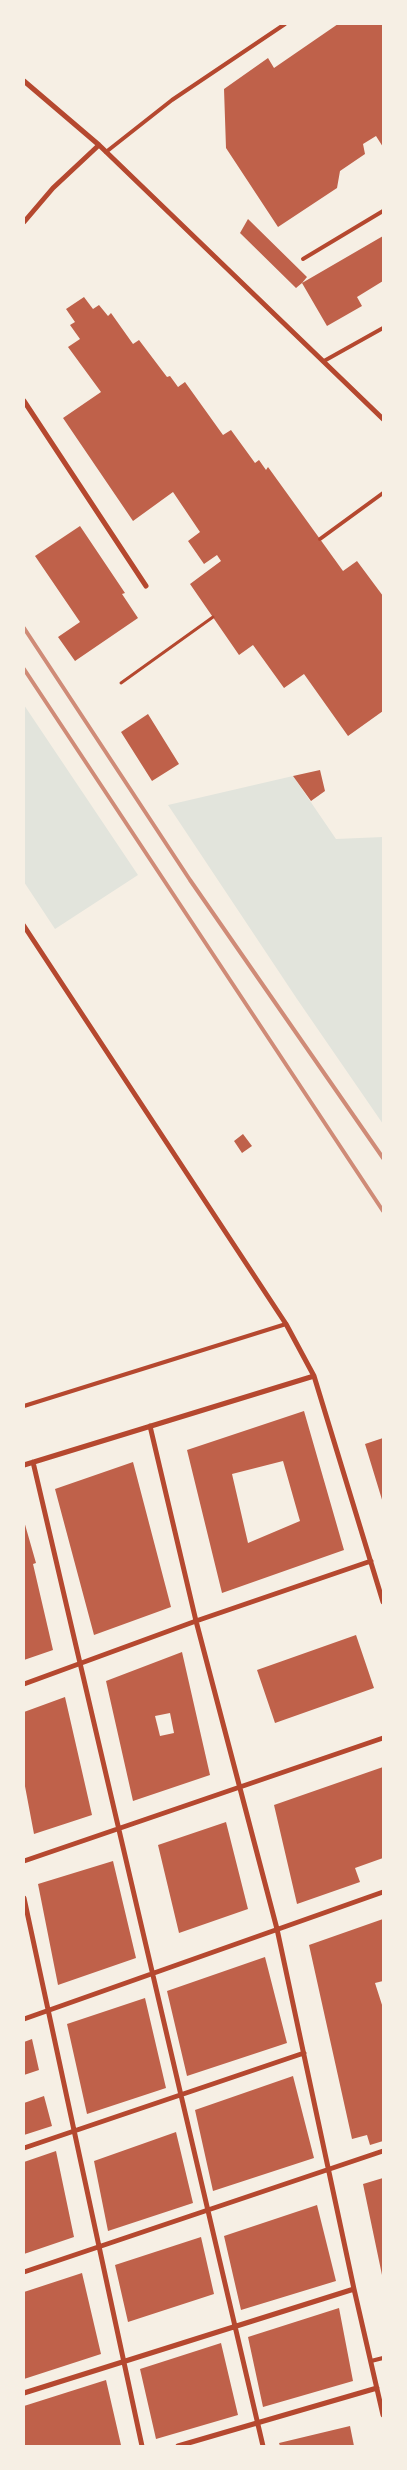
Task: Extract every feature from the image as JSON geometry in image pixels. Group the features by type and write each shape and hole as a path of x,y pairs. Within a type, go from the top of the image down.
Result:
{"street":[{"path":"24,81 106,152 383,419"},
{"path":"24,222 53,188 99,146"},
{"path":"24,401 146,586"},
{"path":"24,926 286,1324 314,1376 383,1602"},
{"path":"24,1465 314,1376"},
{"path":"150,1426 196,1620 277,1929 383,2415"},
{"path":"33,1462 263,2446"},
{"path":"24,1684 196,1620 371,1561"},
{"path":"24,1861 119,1826 383,1738"},
{"path":"24,2019 383,1892"},
{"path":"24,1898 142,2446"},
{"path":"24,2148 304,2053"},
{"path":"24,2272 383,2151"},
{"path":"24,2393 354,2289"},
{"path":"178,2446 258,2425 377,2388"}],"lane":[{"path":"106,152 172,100 285,24"},
{"path":"303,259 383,211"},
{"path":"324,362 383,328"},
{"path":"320,539 383,493"},
{"path":"24,1406 286,1324"},
{"path":"371,2361 383,2358"}],"path":[{"path":"121,683 213,617"}],"shaded area":[{"path":"24,705 138,875 55,929 24,882"},
{"path":"293,776 336,839 383,837 383,1124 168,805"}],"building":[{"path":"338,24 383,24 383,147 376,136 363,144 365,154 340,171 337,188 278,227 226,148 224,89 268,58 274,68"},
{"path":"248,219 307,277 296,288 240,233"},
{"path":"383,236 383,281 357,297 362,306 327,326 302,283"},
{"path":"84,297 93,309 99,305 108,316 111,313 133,344 139,340 167,377 170,376 178,387 185,382 223,435 231,430 255,463 259,460 266,470 268,467 343,571 357,561 383,596 383,711 348,736 304,674 284,688 253,645 239,655 190,584 221,561 217,555 204,564 188,541 200,532 173,492 133,521 63,418 101,392 68,347 80,339 70,325 75,322 66,309"},
{"path":"80,526 125,593 122,594 138,618 75,661 58,637 80,622 35,556"},
{"path":"148,714 179,764 152,781 121,732"},
{"path":"320,770 325,791 311,801 293,776"},
{"path":"243,1134 252,1146 242,1153 234,1141"},
{"path":"304,1411 344,1550 222,1593 187,1450","holes":["283,1461 300,1521 248,1543 232,1474"]},
{"path":"383,1438 383,1503 365,1444"},
{"path":"133,1462 171,1607 94,1635 55,1489"},
{"path":"24,1521 36,1563 33,1564 53,1650 24,1660"},
{"path":"356,1635 374,1688 275,1723 257,1670"},
{"path":"182,1652 210,1775 133,1801 106,1681","holes":["170,1713 174,1733 160,1736 155,1716"]},
{"path":"65,1697 92,1815 34,1834 24,1781 24,1712"},
{"path":"383,1767 383,1858 355,1868 360,1882 297,1904 274,1805"},
{"path":"226,1822 248,1909 179,1933 158,1845"},
{"path":"113,1861 136,1958 58,1985 38,1884"},
{"path":"383,1919 383,1981 375,1983 383,2008 383,2141 370,2145 367,2135 352,2139 309,1945"},
{"path":"265,1957 287,2043 187,2076 167,1991"},
{"path":"145,1998 166,2088 87,2114 67,2024"},
{"path":"32,2039 39,2070 24,2075 24,2042"},
{"path":"293,2076 314,2158 213,2191 195,2110"},
{"path":"44,2096 52,2126 24,2135 24,2103"},
{"path":"176,2132 193,2203 108,2231 94,2161"},
{"path":"56,2151 74,2237 24,2254 24,2162"},
{"path":"383,2178 383,2275 382,2275 363,2184"},
{"path":"317,2205 336,2281 241,2310 224,2236"},
{"path":"201,2237 214,2294 128,2322 115,2265"},
{"path":"82,2273 101,2354 24,2379 24,2292"},
{"path":"339,2308 353,2381 263,2407 248,2337"},
{"path":"221,2343 238,2415 156,2439 140,2369"},
{"path":"106,2380 121,2445 24,2446 24,2406"},
{"path":"350,2426 354,2446 280,2446 279,2443"}],"railway":[{"path":"24,628 190,880 383,1158"},
{"path":"24,669 383,1211"}]}
